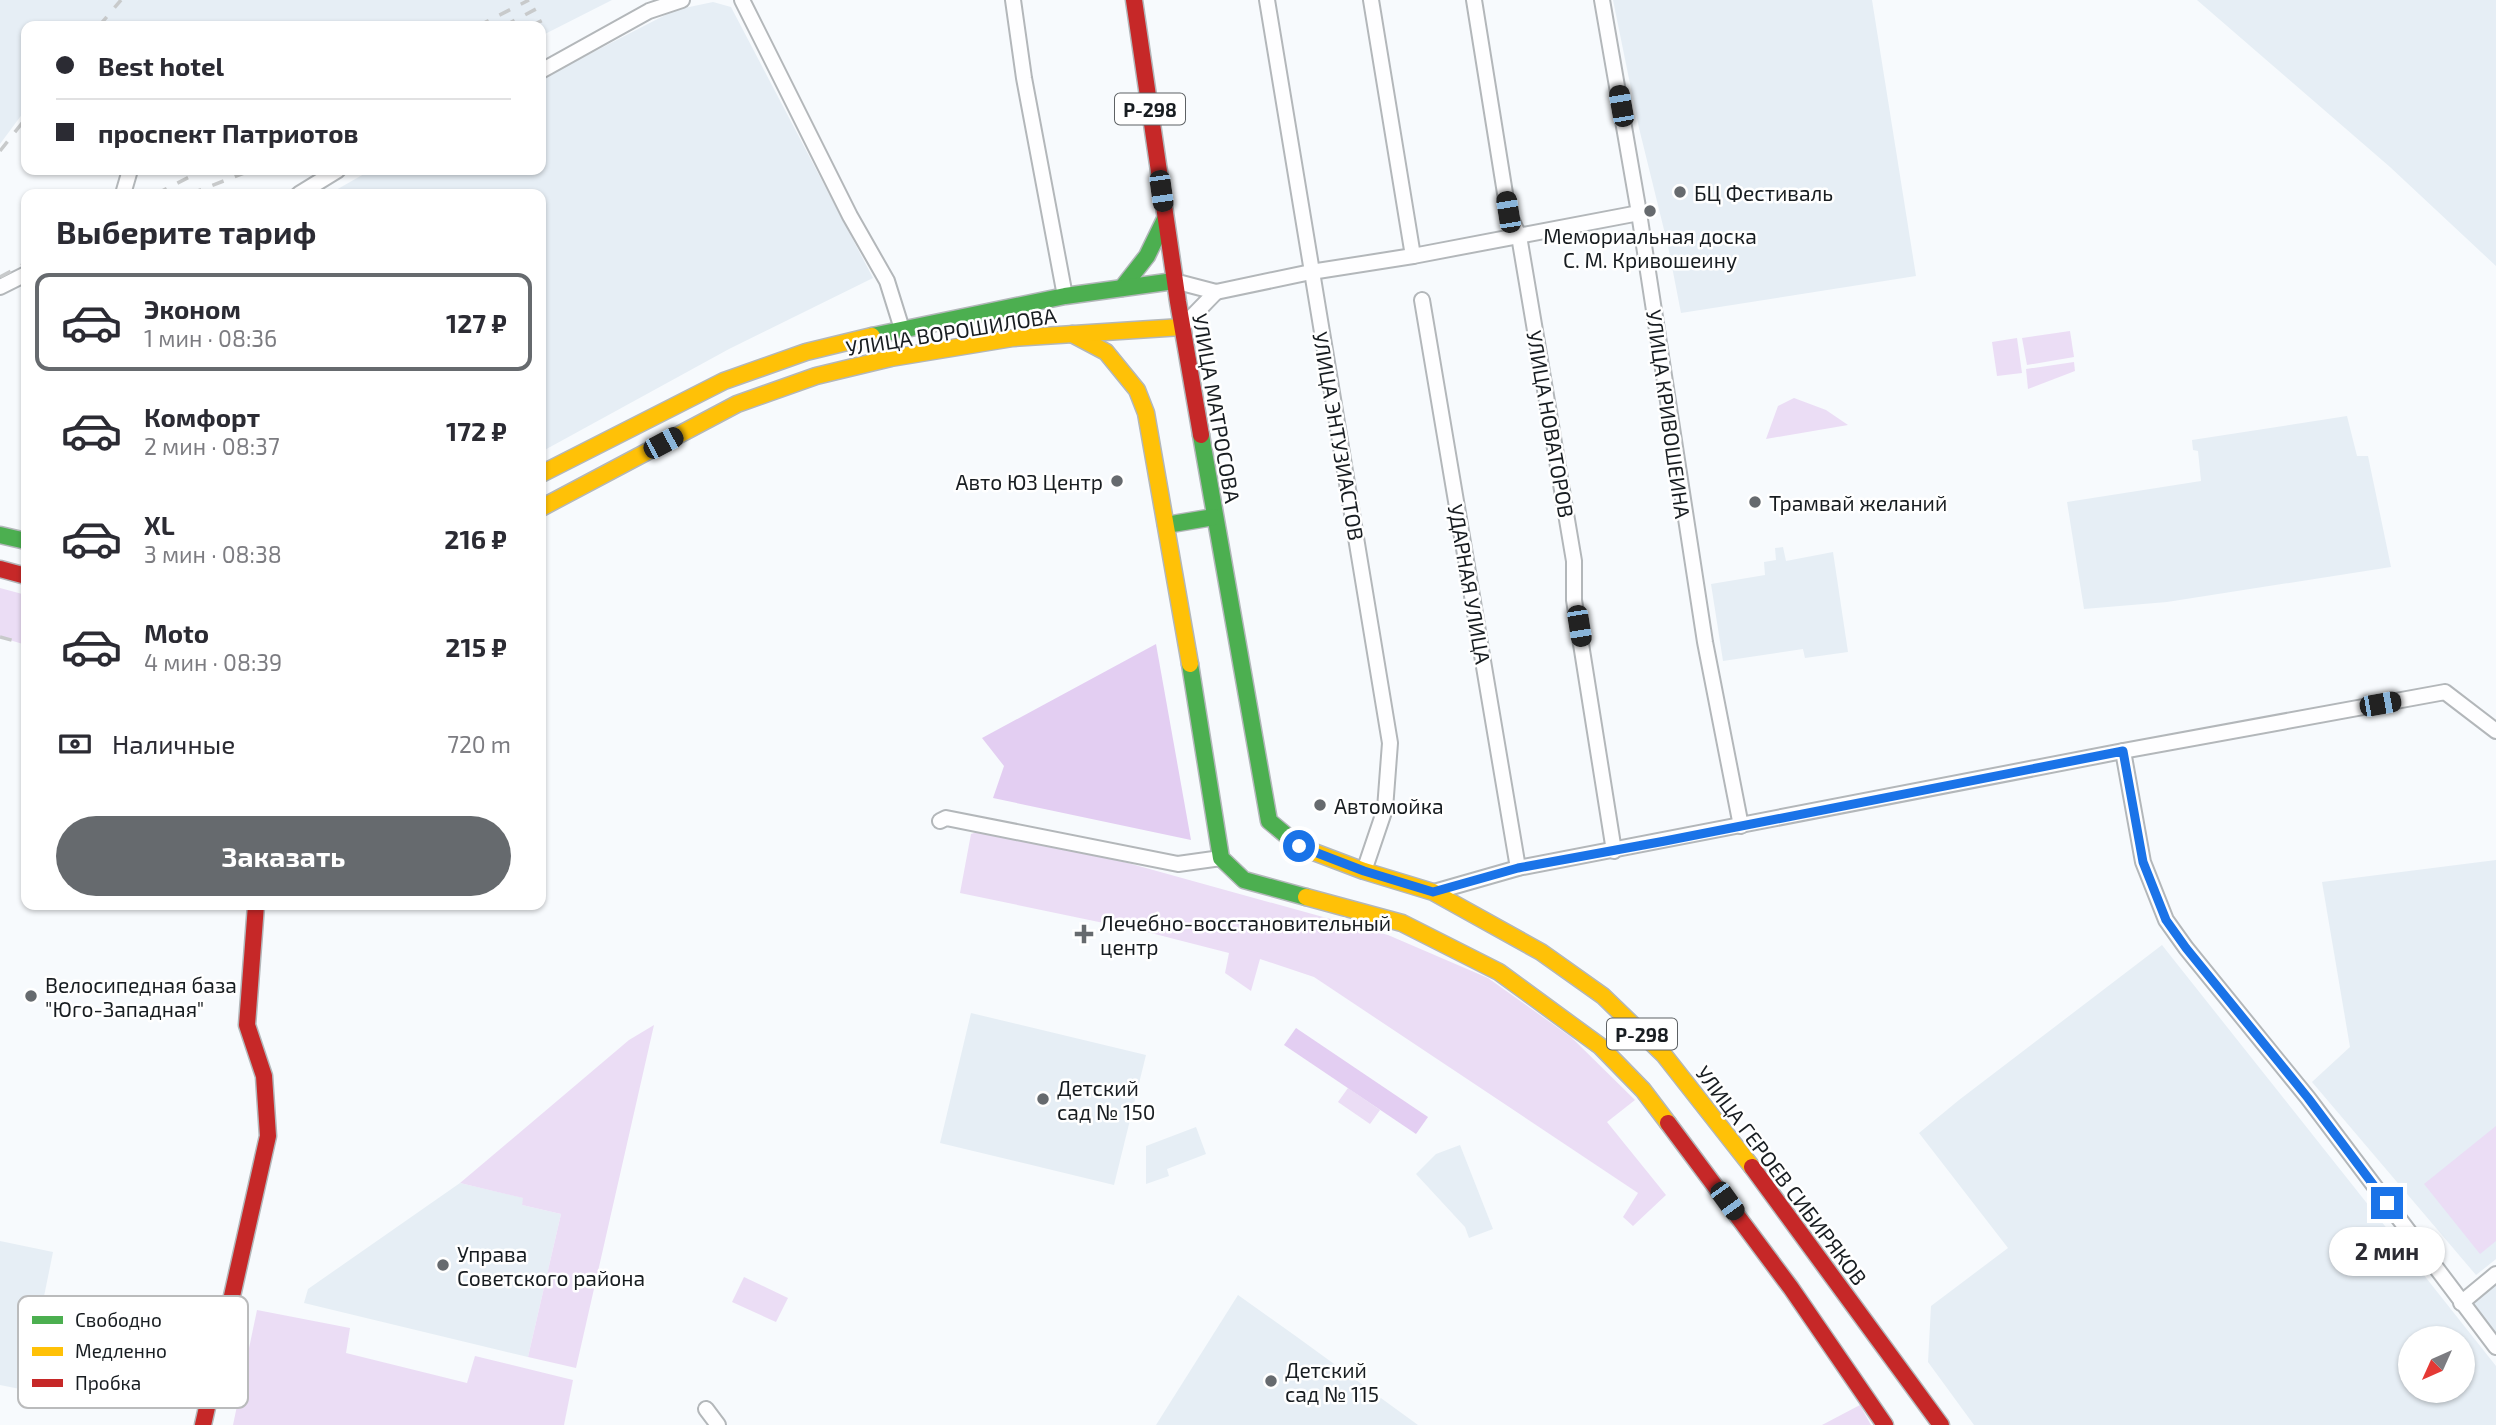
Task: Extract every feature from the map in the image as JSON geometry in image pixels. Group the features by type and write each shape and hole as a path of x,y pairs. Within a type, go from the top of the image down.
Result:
{"main road":[{"name":"УЛИЦА МАТРОСОВА","path":"1135,0 1181,327 1269,821"},
{"path":"1122,288 1140,269 1156,243 1165,219"},
{"name":"УЛИЦА ВОРОШИЛОВА","path":"546,471 724,380 806,352 902,329 1065,296 1174,281"},
{"name":"УЛИЦА ВОРОШИЛОВА","path":"546,505 737,404 816,376 905,356 1013,338 1181,327"},
{"path":"1072,334 1106,352 1138,390 1146,414 1220,858 1244,880 1402,923 1499,972 1600,1046 1643,1090 1680,1138 1791,1288 1885,1425"},
{"path":"1166,525 1214,517"},
{"path":"0,535 21,540"},
{"path":"0,569 21,575"},
{"name":"УЛИЦА ГЕРОЕВ СИБИРЯКОВ","path":"1269,821 1299,846 1364,871 1433,892 1541,952 1603,996 1664,1055 1733,1141 1941,1425"},
{"path":"232,1296 268,1136 264,1076 247,1025 256,910"}],"street":[{"path":"546,68 649,11 682,0"},
{"path":"742,0 850,216 887,281 902,329"},
{"path":"1013,0 1024,78 1065,296"},
{"name":"УЛИЦА ЭНТУЗИАСТОВ","path":"1267,0 1391,743 1385,809 1364,871"},
{"path":"1371,0 1413,256"},
{"name":"УЛИЦА НОВАТОРОВ","path":"1474,0 1508,212 1519,236 1574,561 1574,600 1614,851"},
{"name":"УЛИЦА КРИВОШЕИНА","path":"1602,0 1639,213 1692,566 1741,827"},
{"path":"307,189 330,175"},
{"name":"УЛИЦА ВОРОШИЛОВА","path":"1174,281 1216,292 1311,272 1413,256 1639,213"},
{"path":"0,287 21,276"},
{"path":"1181,327 1216,292"},
{"name":"УДАРНАЯ УЛИЦА","path":"1422,300 1518,868"},
{"path":"1433,892 1518,868 2445,692 2496,731"},
{"path":"2123,751 2143,862 2166,920 2314,1105 2496,1347"},
{"path":"940,821 946,818 1178,864 1220,858"},
{"path":"2461,1303 2496,1274"},
{"path":"706,1409 718,1425"}],"shaded area":[{"path":"0,0 612,0 546,33 546,21 21,21 21,116 0,144"},
{"path":"1613,0 1872,0 1916,276 1681,313"},
{"path":"2197,0 2496,0 2496,266 2390,167"},
{"path":"713,2 731,7 873,278 729,349 546,449 546,189 338,189 362,175 546,175 546,76 675,10"},
{"path":"2070,331 2074,357 2027,365 2022,338"},
{"path":"2017,338 2022,373 1997,376 1992,342"},
{"path":"2074,362 2075,371 2028,389 2026,369"},
{"path":"1794,398 1826,410 1848,425 1766,439 1778,406"},
{"path":"2347,416 2357,456 2368,456 2391,567 2167,602 2084,609 2067,502 2201,481 2198,451 2193,450 2192,440"},
{"path":"1783,547 1786,561 1833,552 1848,652 1805,658 1803,649 1723,661 1711,584 1765,575 1764,562 1776,560 1775,548"},
{"path":"0,588 21,594 21,643 0,637"},
{"path":"1156,644 1191,840 993,798 1004,766 982,738"},
{"path":"983,830 1128,863 1388,935 1488,978 1571,1037 1635,1100 1607,1122 1666,1195 1633,1226 1623,1217 1638,1193 1314,977 1260,959 1251,991 1225,973 1229,953 1147,932 960,893 971,834"},
{"path":"2496,860 2496,1259 2476,1275 2312,1082 2350,1047 2322,882"},
{"path":"2162,945 2464,1326 2398,1326 2398,1404 2474,1404 2475,1340 2496,1366 2496,1425 1974,1425 1928,1362 1931,1306 2008,1248 1919,1133"},
{"name":"Детский сад № 150","path":"971,1013 1146,1055 1114,1185 940,1143"},
{"path":"654,1025 576,1368 528,1357 561,1214 522,1205 523,1198 460,1183 629,1040"},
{"path":"1296,1028 1428,1117 1416,1134 1284,1045"},
{"path":"1348,1088 1380,1110 1370,1124 1338,1102"},
{"path":"2496,1126 2496,1241 2480,1254 2424,1184"},
{"path":"1196,1127 1206,1154 1167,1169 1169,1176 1146,1184 1146,1146"},
{"path":"1460,1145 1493,1229 1469,1238 1465,1227 1416,1174 1436,1154"},
{"path":"460,1183 524,1198 522,1205 561,1214 528,1357 304,1303 308,1289"},
{"path":"0,1241 53,1252 44,1296 18,1296 18,1389 0,1385"},
{"path":"744,1277 788,1298 776,1322 732,1302"},
{"path":"2496,1283 2496,1336 2471,1304"},
{"name":"Детский сад № 115","path":"1238,1295 1297,1337 1418,1425 1156,1425"},
{"path":"257,1310 350,1328 346,1353 467,1383 475,1356 573,1380 564,1425 233,1425 237,1408 248,1408 248,1353"},
{"path":"1860,1405 1871,1425 1822,1425"}],"railway":[{"path":"103,21 121,0"},
{"path":"488,21 529,0"},
{"path":"513,21 538,8"},
{"path":"0,151 21,124"},
{"path":"166,189 193,175"},
{"path":"203,189 239,175"},
{"path":"0,277 21,266"},
{"path":"0,637 21,643"}],"traffic: fast":[{"path":"1122,288 1147,256 1165,219"},
{"path":"872,336 1065,296 1174,281"},
{"path":"1201,435 1269,821 1306,849"},
{"path":"1166,525 1214,517"},
{"path":"0,535 21,540"},
{"path":"1190,664 1221,858 1244,880 1306,897"}],"traffic: slow":[{"path":"546,505 737,404 816,376 891,358 1013,338 1182,327"},
{"path":"1072,334 1106,352 1137,390 1146,413 1190,664"},
{"path":"546,471 724,381 806,352 872,336"},
{"path":"1306,849 1364,871 1433,892 1541,952 1603,996 1664,1055 1752,1167"},
{"path":"1306,897 1402,923 1499,972 1600,1046 1643,1090 1668,1123"}],"traffic: jam":[{"path":"1134,0 1178,302 1201,435"},
{"path":"0,569 21,575"},
{"path":"232,1296 268,1136 264,1076 247,1025 256,910"},
{"path":"1668,1123 1791,1288 1885,1425"},
{"path":"1752,1167 1941,1425"},
{"path":"203,1425 207,1408"}],"place":[{"name":"БЦ Фестиваль","path":"1680,192"},
{"name":"Мемориальная доска С. М. Кривошеину","path":"1650,211"},
{"name":"Авто ЮЗ Центр","path":"1117,481"},
{"name":"Трамвай желаний","path":"1755,502"},
{"name":"Автомойка","path":"1320,805"},
{"name":"Лечебно-восстановительный центр","path":"1084,934"},
{"name":"Велосипедная база \"Юго-Западная\"","path":"31,996"},
{"name":"Детский сад № 150","path":"1043,1099"},
{"name":"Управа Советского района","path":"443,1265"},
{"name":"Детский сад № 115","path":"1271,1381"}],"route":[{"path":"1299,846 1364,871 1433,892 1518,868 2123,751 2143,862 2166,920 2308,1098 2387,1203"}]}
